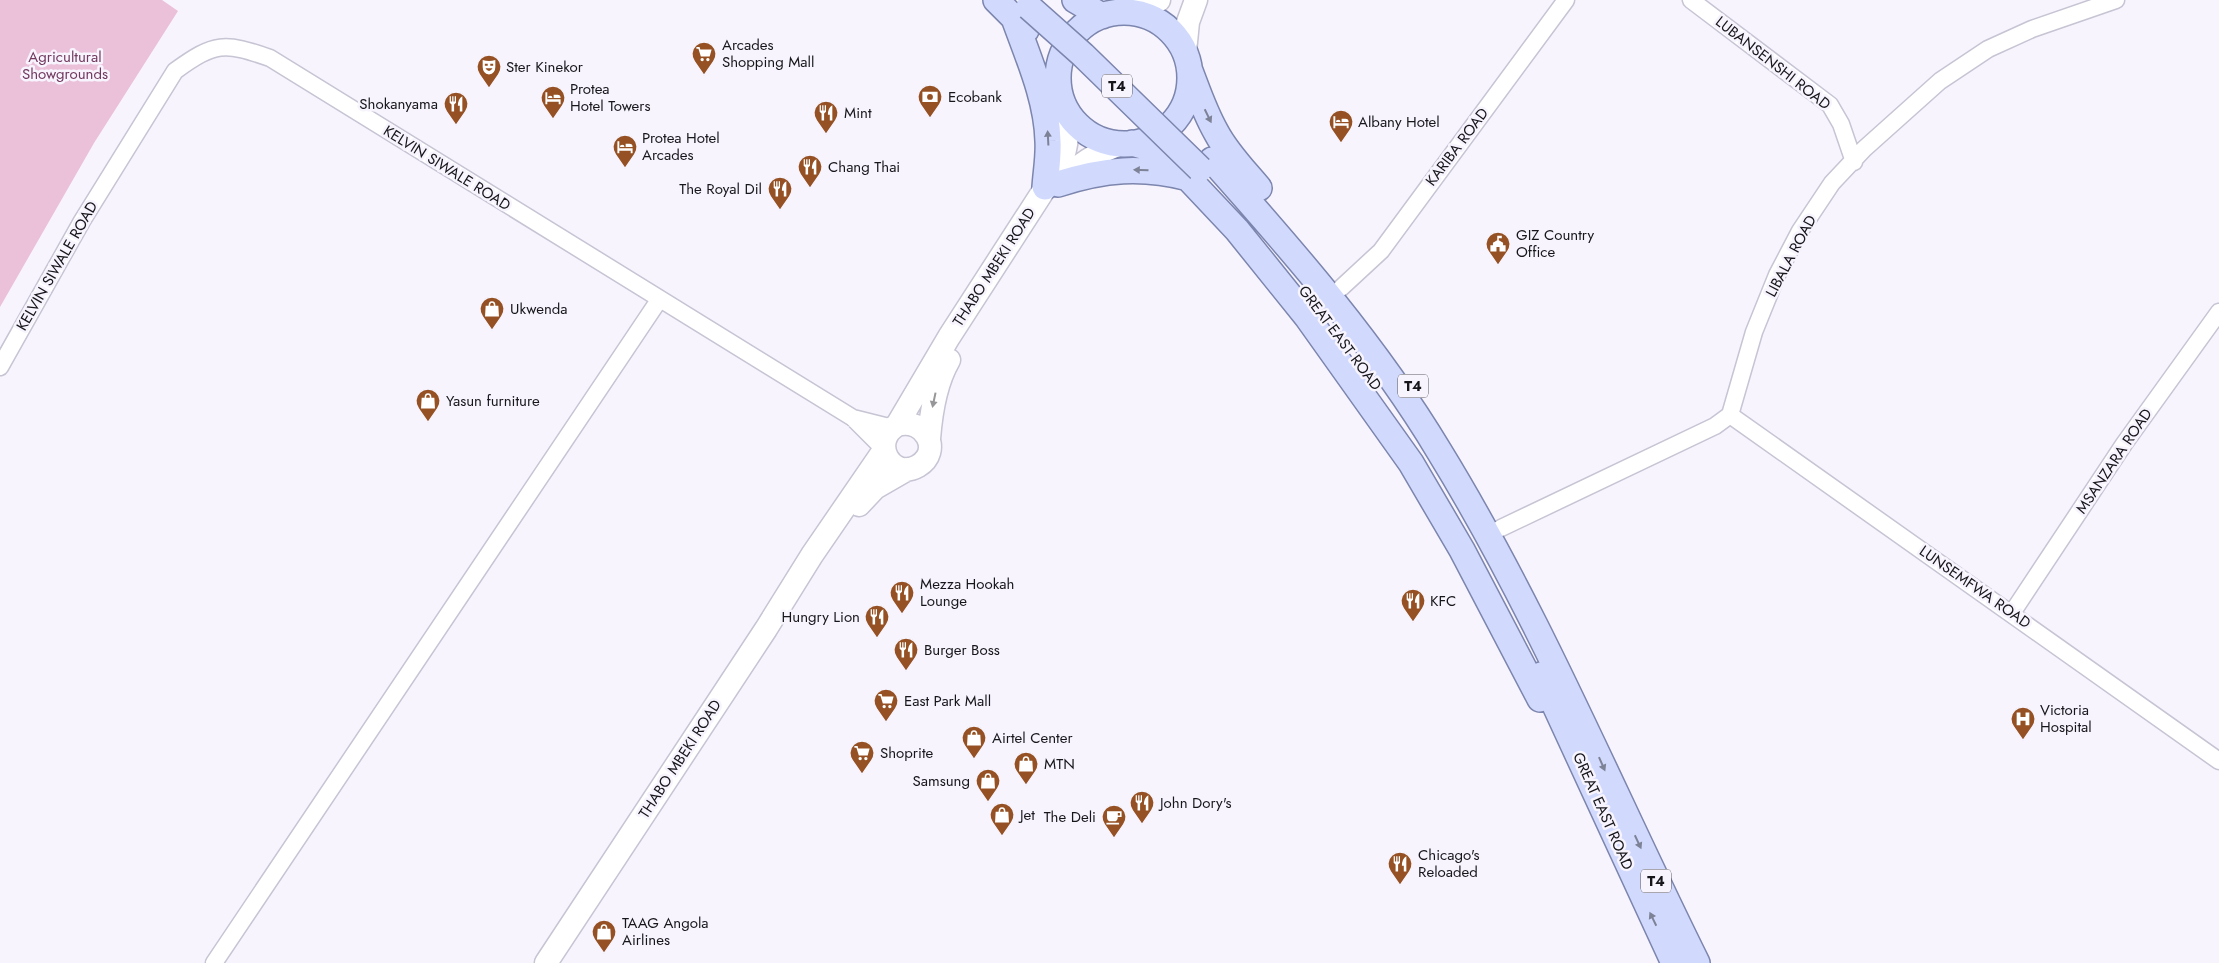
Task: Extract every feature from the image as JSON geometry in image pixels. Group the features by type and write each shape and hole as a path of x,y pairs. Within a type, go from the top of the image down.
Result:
{"main road":[{"name":"GREAT EAST ROAD","path":"996,0 1028,6 1126,94 1200,169 1248,222 1318,308 1383,394 1424,456 1475,542 1579,736 1621,806 1697,963"},
{"path":"1075,0 1113,14 1145,15 1164,26 1180,42 1187,61"},
{"path":"1159,0 1091,21 1072,37 1061,59 1059,82 1064,103 1078,124 1087,132 1110,142 1127,143 1143,141 1163,131 1179,114 1188,94 1188,22 1196,0"},
{"name":"GREAT EAST ROAD","path":"1028,6 1040,45 1059,71"},
{"path":"1028,6 1028,56 1047,124 1048,156 1052,186 1089,175 1137,169 1169,173 1200,169"},
{"name":"GREAT EAST ROAD","path":"1187,61 1205,111 1230,154 1341,288 1408,378 1501,528 1574,679 1579,736 1674,963"},
{"name":"THABO MBEKI ROAD","path":"812,555 875,488 924,462 928,454 930,421 937,388 947,363 1052,186 1066,151 1069,137 1064,103"},
{"name":"GREAT EAST ROAD","path":"1127,143 1156,150 1171,160 1200,169"},
{"name":"THABO MBEKI ROAD","path":"546,963 762,636 812,555 884,450 887,434 895,426 949,337 1052,186 1089,159 1108,148 1127,143"},
{"path":"895,426 912,424 926,432 929,439"},
{"path":"884,450 890,462 908,469"}],"street":[{"name":"KARIBA ROAD","path":"1341,288 1381,251 1566,0"},
{"name":"LUBANSENSHI ROAD","path":"1691,0 1830,105 1841,124 1854,162"},
{"name":"LIBALA ROAD","path":"1730,415 1754,332 1777,274 1800,231 1832,184 1864,150 1903,114 1940,81 1963,65 1988,49 2032,29 2116,0"},
{"name":"KELVIN SIWALE ROAD","path":"0,367 82,221 175,71 195,56 217,46 239,47 270,58 659,300 853,418 884,450"},
{"path":"214,963 659,300"},
{"name":"MSANZARA ROAD","path":"2012,613 2124,444 2219,312"},
{"path":"1501,528 1715,426 1730,415"},
{"name":"LUNSEMFWA ROAD","path":"1730,415 2219,761"},
{"name":"KELVIN SIWALE ROAD","path":"853,418 895,426"}],"green space":[{"name":"Agricultural Showgrounds","path":"0,0 162,0 178,11 94,143 0,307"}],"place":[{"name":"Arcades Shopping Mall","path":"704,75"},
{"name":"Ster Kinekor","path":"489,88"},
{"name":"Ecobank","path":"930,118"},
{"name":"Protea Hotel Towers","path":"553,119"},
{"name":"Shokanyama","path":"456,125"},
{"name":"Mint","path":"826,134"},
{"name":"Albany Hotel","path":"1341,143"},
{"name":"Protea Hotel Arcades","path":"625,168"},
{"name":"Chang Thai","path":"810,188"},
{"name":"The Royal Dil","path":"780,210"},
{"name":"GIZ Country Office","path":"1498,265"},
{"name":"Ukwenda","path":"492,330"},
{"name":"Yasun furniture","path":"428,422"},
{"name":"Mezza Hookah Lounge","path":"902,614"},
{"name":"KFC","path":"1413,622"},
{"name":"Hungry Lion","path":"877,638"},
{"name":"Burger Boss","path":"906,671"},
{"name":"East Park Mall","path":"886,722"},
{"name":"Victoria Hospital","path":"2023,740"},
{"name":"Airtel Center","path":"974,759"},
{"name":"Shoprite","path":"862,774"},
{"name":"MTN","path":"1026,785"},
{"name":"Samsung","path":"988,802"},
{"name":"John Dory's","path":"1142,824"},
{"name":"Jet","path":"1002,836"},
{"name":"The Deli","path":"1114,838"},
{"name":"Chicago's Reloaded","path":"1400,885"},
{"name":"TAAG Angola Airlines","path":"604,953"}]}
